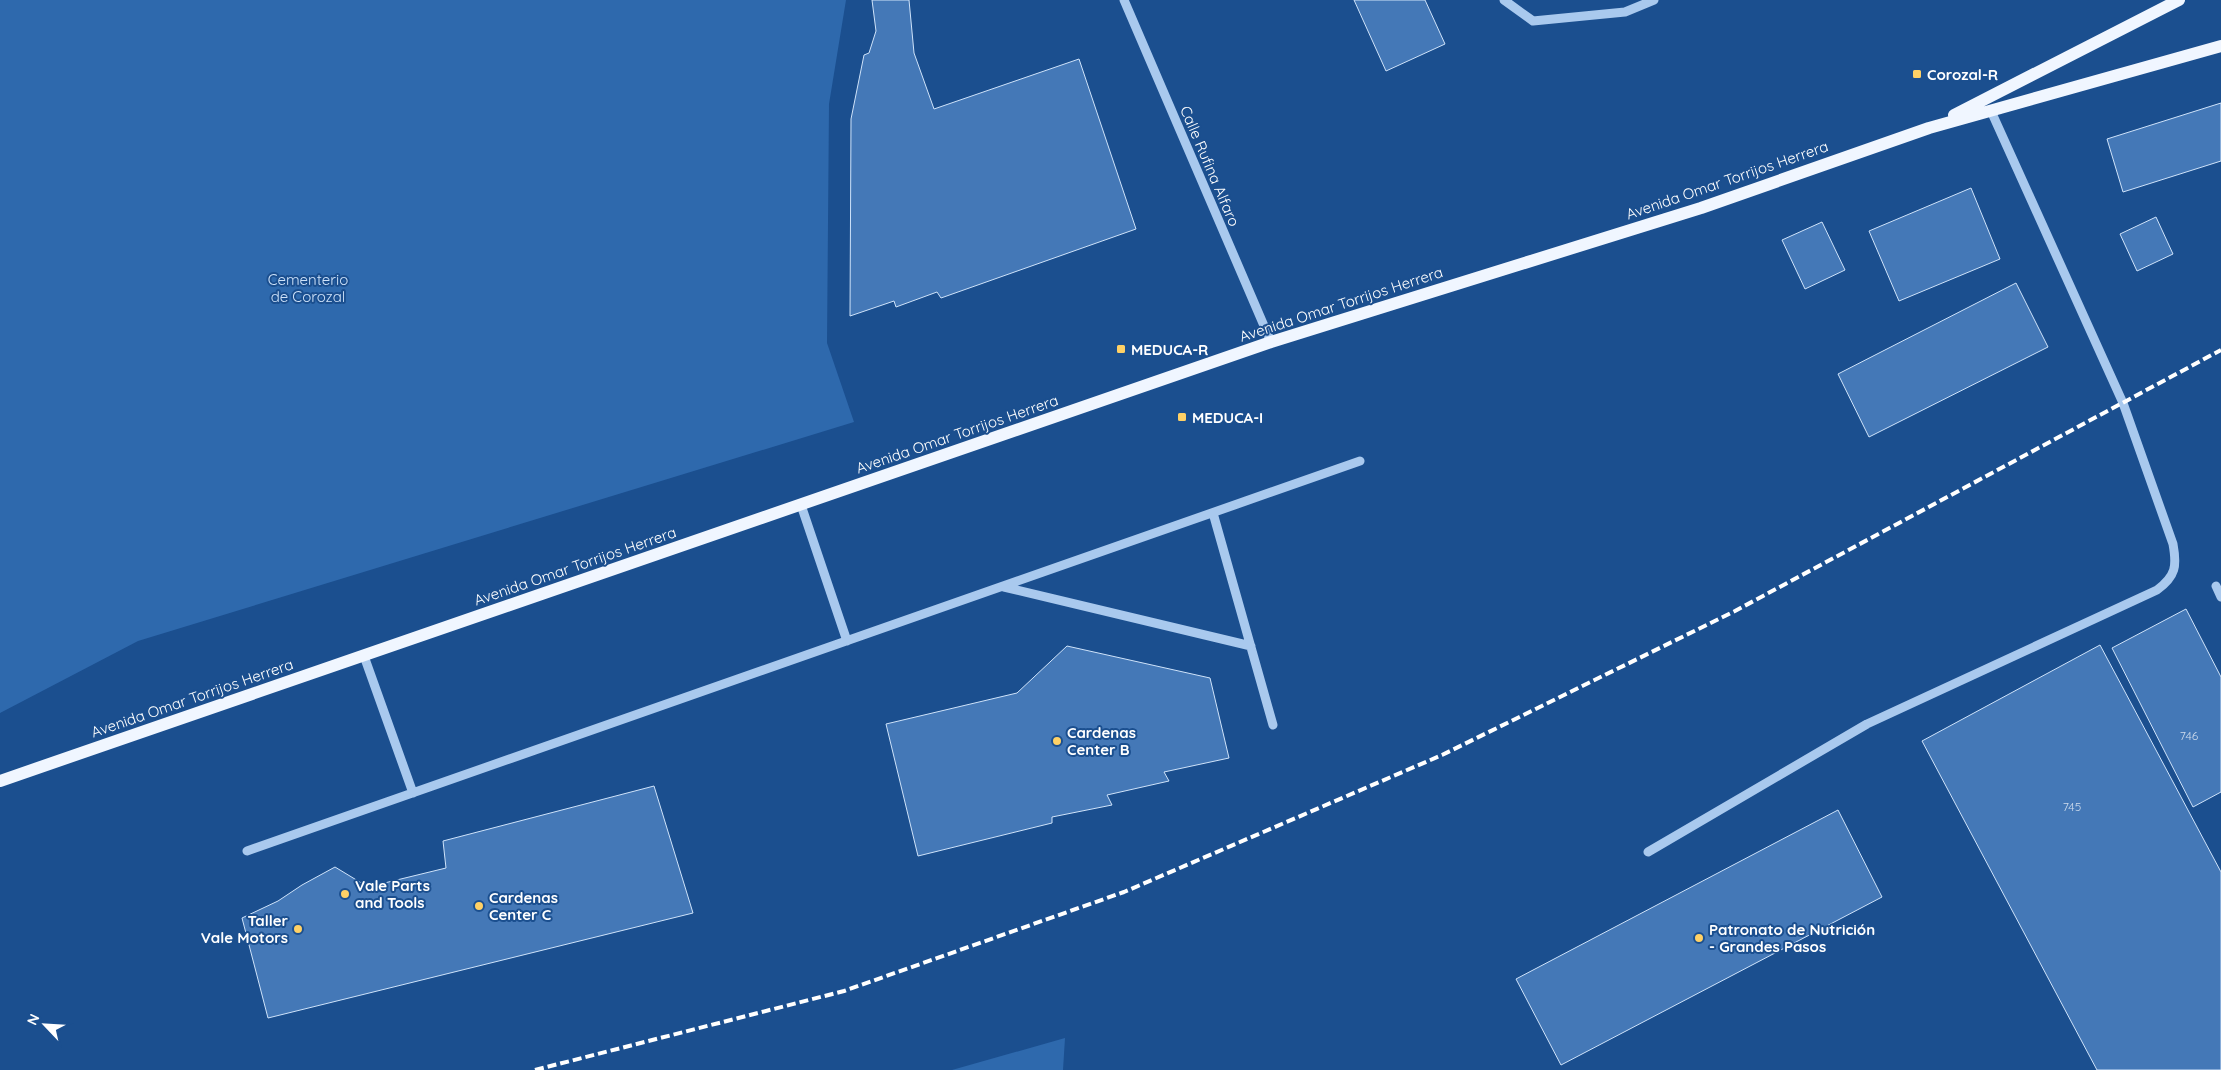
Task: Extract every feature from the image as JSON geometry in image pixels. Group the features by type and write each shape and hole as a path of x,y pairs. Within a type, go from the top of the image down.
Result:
{"main road":[{"name":"Avenida Omar Torrijos Herrera","path":"1929,128 2179,0"},
{"name":"Avenida Omar Torrijos Herrera","path":"0,782 1272,342 1701,208 1929,128 2221,46"}],"street":[{"name":"Calle Rufina Alfaro","path":"1124,0 1272,342"},
{"path":"1504,0 1533,21 1625,12 1654,0"},
{"path":"1648,852 1867,724 2157,590 2168,582 2174,570 2175,556 2173,544 2123,403 1992,111"},
{"path":"247,852 1360,461"},
{"path":"801,505 847,642"},
{"path":"1213,513 1273,725"},
{"path":"1004,586 1251,646"},
{"path":"2216,586 2221,597"},
{"path":"364,656 413,793"}],"green space":[{"name":"Cementerio de Corozal","path":"0,0 846,0 829,104 827,343 854,422 138,641 0,713"},
{"path":"1065,1038 1063,1070 952,1070"}],"building":[{"path":"872,0 909,0 914,53 934,109 1079,59 1136,229 941,298 937,292 896,307 894,301 850,316 851,119 864,55 869,53 876,31"},
{"path":"1354,0 1425,0 1445,44 1386,71"},
{"path":"2221,103 2221,161 2123,192 2107,139"},
{"path":"1971,188 2000,259 1899,301 1869,231"},
{"path":"2156,217 2173,254 2137,271 2120,234"},
{"path":"1822,222 1845,270 1805,289 1782,240"},
{"path":"2016,283 2048,347 1869,437 1838,374"},
{"path":"2186,609 2221,677 2221,792 2193,807 2112,648"},
{"path":"2100,645 2221,872 2221,1070 2097,1070 1922,741"},
{"name":"Cardenas Center B","path":"1067,646 1210,678 1229,758 1164,772 1169,781 1107,795 1112,805 1052,817 1052,823 918,856 886,724 1017,693"},
{"name":"Cardenas Center C","path":"654,786 693,913 268,1018 242,918 278,901 335,867 368,887 446,868 443,841"},
{"name":"Patronato de Nutrición - Grandes Pasos","path":"1838,810 1882,897 1561,1065 1516,979"}],"railway":[{"path":"535,1070 844,991 1124,892 1442,755 1735,611 2221,350"}],"place":[{"name":"Corozal-R","path":"1917,74"},
{"name":"MEDUCA-R","path":"1121,349"},
{"name":"MEDUCA-I","path":"1182,417"},
{"name":"Cardenas Center B","path":"1057,741"},
{"name":"Vale Parts and Tools","path":"345,894"},
{"name":"Cardenas Center C","path":"479,906"},
{"name":"Taller Vale Motors","path":"298,929"},
{"name":"Patronato de Nutrición - Grandes Pasos","path":"1699,938"}]}
